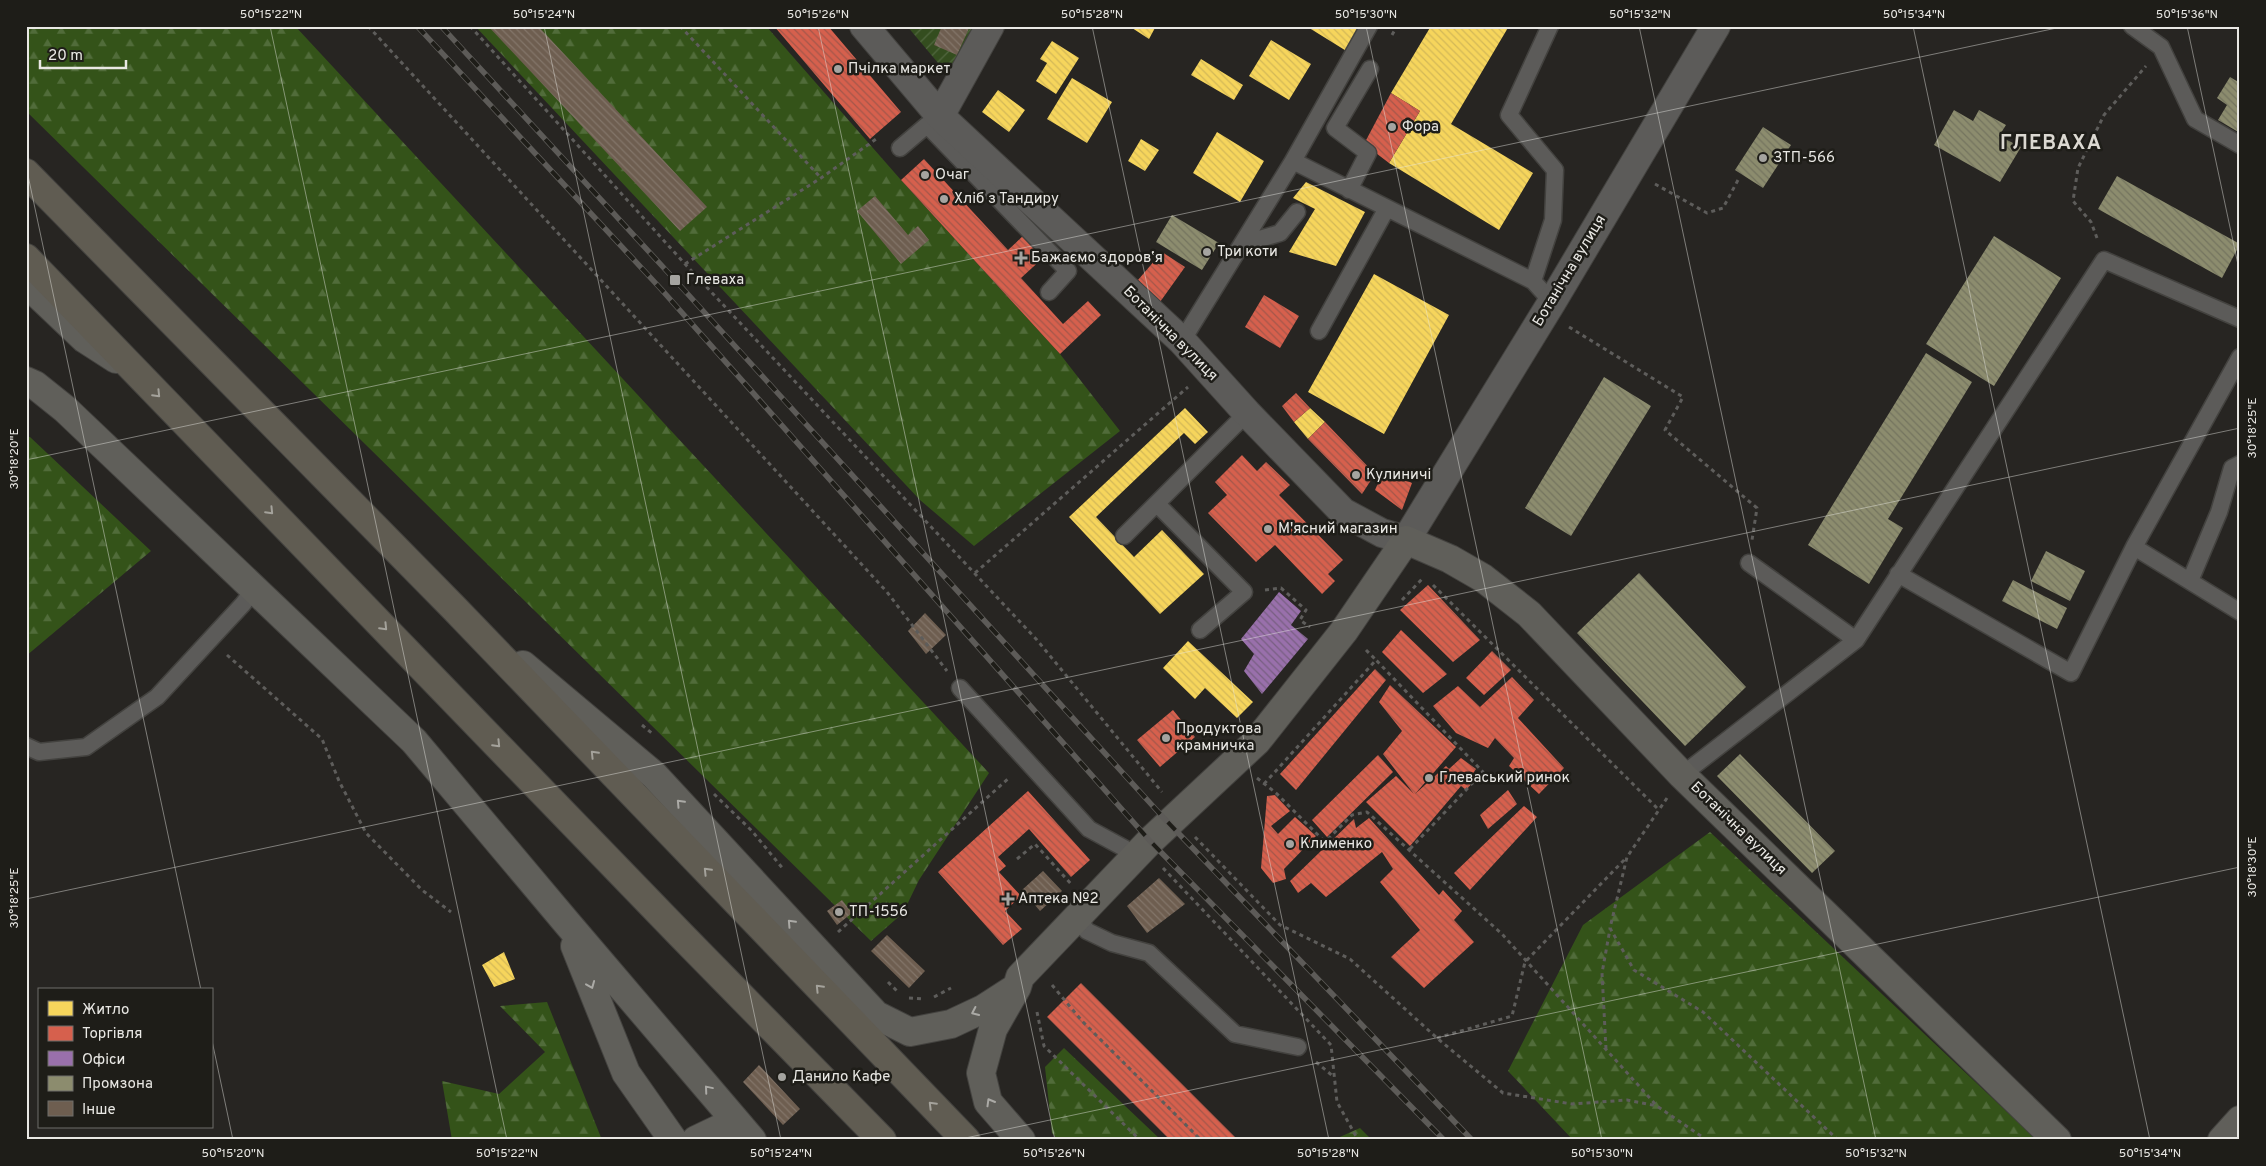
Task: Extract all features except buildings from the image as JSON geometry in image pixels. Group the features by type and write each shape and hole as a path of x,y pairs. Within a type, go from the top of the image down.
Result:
{"highway":[{"path":"26,173 454,608 966,1140"},
{"path":"26,258 882,1140"}],"street":[{"name":"Ботанічна вулиця","path":"864,26 943,127 999,185 1076,262 1182,341 1247,413 1343,512 1382,533 1406,540 1458,563 1483,578 1529,614 1682,775 2057,1140"},
{"path":"943,127 990,26"},
{"name":"Ботанічна вулиця","path":"1406,540 1552,302 1716,26"},
{"path":"26,283 85,339 133,370"},
{"path":"26,381 35,385 65,409 414,741 566,923 746,1133"},
{"path":"1021,1140 988,1102 981,1073 993,1029 1077,917 1138,853 1257,741 1344,631 1406,540"},
{"path":"454,608 654,774 876,1015 910,1032 951,1024 983,1009 1028,981"},
{"path":"566,923 626,1073 674,1140"},
{"path":"2222,1140 2240,1120"},
{"path":"696,1140 719,1129 746,1133"}],"lane":[{"path":"1182,341 1293,161 1369,26"},
{"path":"1532,281 1554,220 1555,170 1510,115 1550,26"},
{"path":"2132,26 2162,47 2194,119 2240,145"},
{"path":"1350,190 1368,153 1335,128 1370,69"},
{"path":"1334,87 1354,95"},
{"path":"900,148 927,125 943,127"},
{"path":"1293,161 1532,281 1552,302"},
{"path":"1320,331 1387,208"},
{"path":"1243,244 1280,232 1296,212"},
{"path":"1682,775 1856,640 2104,260 2240,319"},
{"path":"1049,292 1076,262"},
{"path":"1898,574 2071,673 2134,548 2240,357"},
{"path":"1124,536 1247,413"},
{"path":"2190,581 2219,512 2232,468 2240,464"},
{"path":"1156,504 1244,592 1200,630"},
{"path":"2134,548 2240,612"},
{"path":"1749,563 1856,640"},
{"path":"26,746 39,752 86,747 157,696 254,589"},
{"path":"960,688 1088,829 1124,848 1138,853"},
{"path":"1077,917 1087,931 1112,943 1150,953 1235,1034 1298,1047"}],"path":[{"path":"368,26 887,592 960,688"},
{"path":"470,26 685,264 1037,640 1153,783 1167,797"},
{"path":"680,26 821,178"},
{"path":"2104,260 2091,222 2073,201 2078,168 2104,115 2162,47"},
{"path":"685,264 821,178 882,134"},
{"path":"1629,171 1707,213 1722,208 1738,180"},
{"path":"1552,302 1570,329 1683,398 1665,430 1757,508 1749,563"},
{"path":"975,573 1195,382 1212,374"},
{"path":"1399,603 1425,576"},
{"path":"1432,583 1659,810"},
{"path":"1259,597 1266,589 1281,588 1306,610 1300,620 1314,630"},
{"path":"209,640 322,739 339,781 366,833 422,890 451,912"},
{"path":"1264,784 1376,660 1483,772 1410,850"},
{"path":"639,723 661,742"},
{"path":"837,933 1028,762"},
{"path":"1251,772 1276,793 1323,840 1327,840 1352,815 1367,812 1502,934 1525,962 1657,1106 1707,1140"},
{"path":"1436,1038 1512,1016 1525,962 1627,857 1682,775"},
{"path":"710,790 752,832 788,875"},
{"path":"1194,835 1280,925 1350,959 1436,1038 1504,1093 1572,1104 1627,1100 1657,1106"},
{"path":"1017,859 1035,844 1072,885"},
{"path":"1138,853 1331,1045 1337,1102 1358,1140"},
{"path":"1606,1050 1602,973 1610,928 1627,857"},
{"path":"831,926 844,939"},
{"path":"1610,928 1634,970 1703,1012 1838,1140"},
{"path":"883,978 903,997 928,999 951,988"},
{"path":"1028,981 1034,995 1044,1046 1140,1140"},
{"path":"1028,981 1082,1021 1201,1140"}],"green space":[{"path":"26,26 295,26 989,773 919,880 903,913 871,941 26,111"},
{"path":"475,26 766,26 901,180 1060,354 1120,431 974,546 920,500"},
{"path":"907,26 985,26 954,82"},
{"path":"26,437 30,437 151,551 26,656"},
{"path":"1710,832 2037,1140 1573,1140 1508,1071 1583,925"},
{"path":"547,1002 602,1140 452,1140 442,1081 499,1094 545,1052 500,1006"},
{"path":"1064,1048 1161,1140 1058,1140 1052,1133 1045,1067"},
{"path":"1360,1128 1372,1140 1333,1140"}],"railway":[{"path":"417,26 661,289 1150,841 1444,1140"},
{"path":"441,26 675,280 1161,815 1472,1140"}],"place":[{"name":"Пчілка маркет","path":"838,69"},
{"name":"Фора","path":"1392,127"},
{"name":"ЗТП-566","path":"1763,158"},
{"name":"Очаг","path":"925,175"},
{"name":"Хліб з Тандиру","path":"944,199"},
{"name":"Три коти","path":"1207,252"},
{"name":"Бажаємо здоровʼя","path":"1021,258"},
{"name":"Глеваха","path":"675,280"},
{"name":"Кулиничі","path":"1356,475"},
{"name":"М'ясний магазин","path":"1268,529"},
{"name":"Продуктова крамничка","path":"1166,738"},
{"name":"Глеваський ринок","path":"1429,778"},
{"name":"Клименко","path":"1290,844"},
{"name":"Аптека №2","path":"1008,899"},
{"name":"ТП-1556","path":"839,912"},
{"name":"Данило Кафе","path":"782,1077"}],"district":[{"name":"ГЛЕВАХА","path":"2051,144"}]}
